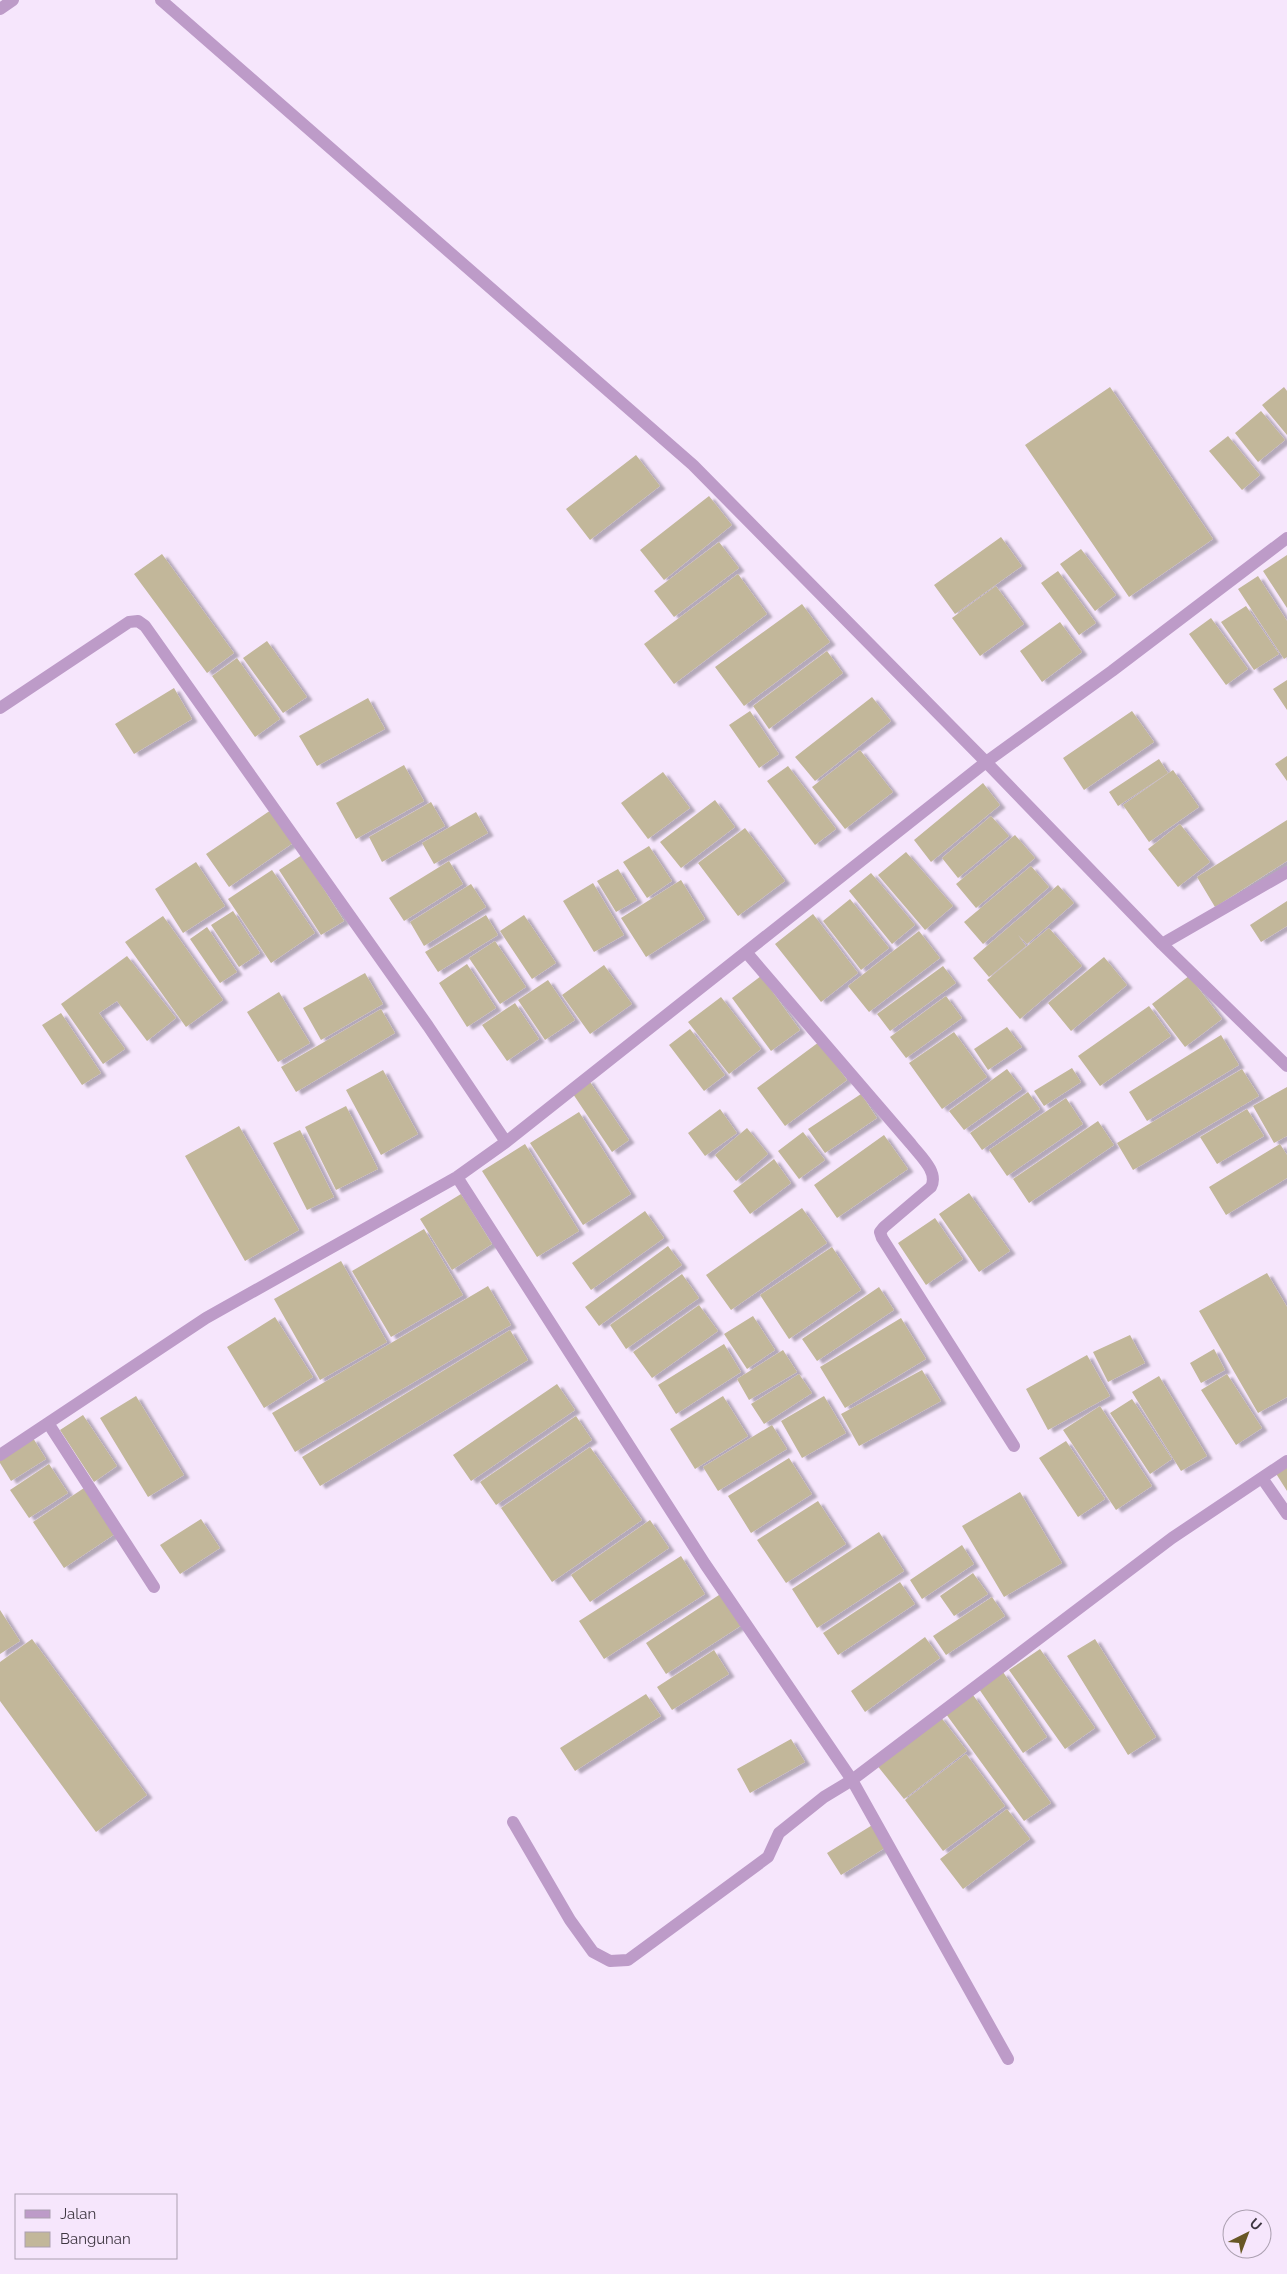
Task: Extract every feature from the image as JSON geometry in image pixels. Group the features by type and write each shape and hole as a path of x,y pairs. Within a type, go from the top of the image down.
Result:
{"street":[{"path":"0,10 13,0"},
{"path":"161,0 693,465 986,762 1162,944 1287,1066"},
{"path":"0,1455 206,1318 457,1177 506,1142 986,762 1112,671 1287,538"},
{"path":"0,708 129,622 138,622 145,626 428,1026 506,1142"},
{"path":"1162,944 1287,872"},
{"path":"746,952 911,1144 932,1173 934,1181 931,1187 880,1232 1014,1446"},
{"path":"457,1177 705,1564 852,1780 1008,2059"},
{"path":"48,1423 154,1587"},
{"path":"513,1822 570,1920 593,1952 610,1961 620,1962 628,1960 768,1857 779,1833 824,1797 852,1780 1172,1538 1287,1461"},
{"path":"1262,1478 1287,1514"}],"building":[{"path":"1110,387 1213,539 1129,597 1025,445"},
{"path":"1284,387 1287,391 1287,435 1262,405"},
{"path":"1261,411 1285,440 1258,462 1235,433"},
{"path":"1228,436 1260,475 1242,490 1209,451"},
{"path":"636,455 660,486 590,540 566,509"},
{"path":"709,496 732,525 664,580 640,550"},
{"path":"1001,537 1022,566 955,614 934,585"},
{"path":"719,542 739,568 674,617 654,591"},
{"path":"1081,549 1116,595 1095,611 1060,564"},
{"path":"162,554 234,653 207,673 134,574"},
{"path":"1287,555 1287,608 1263,571"},
{"path":"1058,571 1096,623 1079,635 1041,583"},
{"path":"738,574 767,614 674,684 644,644"},
{"path":"1258,576 1287,621 1287,657 1284,659 1238,589"},
{"path":"996,586 1024,624 980,656 952,618"},
{"path":"802,604 830,642 744,706 715,667"},
{"path":"1246,606 1279,654 1254,670 1221,622"},
{"path":"1211,618 1248,669 1226,685 1189,634"},
{"path":"1060,622 1082,652 1042,682 1020,651"},
{"path":"267,641 307,697 283,713 243,658"},
{"path":"827,651 843,673 769,729 753,706"},
{"path":"237,658 280,719 255,737 212,676"},
{"path":"1287,680 1287,710 1273,689"},
{"path":"174,688 192,719 134,754 115,724"},
{"path":"872,697 891,721 815,781 795,757"},
{"path":"368,698 385,729 317,766 299,736"},
{"path":"750,711 779,754 759,768 729,725"},
{"path":"1132,711 1154,742 1084,790 1063,758"},
{"path":"860,750 893,792 845,829 812,787"},
{"path":"1287,756 1287,781 1275,764"},
{"path":"1159,759 1168,773 1118,806 1109,792"},
{"path":"404,765 424,801 356,839 336,803"},
{"path":"788,766 836,829 815,845 767,781"},
{"path":"1173,770 1199,807 1149,842 1123,805"},
{"path":"663,772 690,808 648,839 621,803"},
{"path":"983,783 1000,805 931,862 914,840"},
{"path":"715,800 735,827 681,868 660,842"},
{"path":"431,802 445,826 382,862 369,837"},
{"path":"271,810 293,843 229,887 206,854"},
{"path":"476,812 488,833 434,864 422,843"},
{"path":"991,816 1009,836 958,878 942,858"},
{"path":"1287,820 1287,861 1215,907 1197,877"},
{"path":"1180,824 1210,862 1178,887 1148,849"},
{"path":"745,828 785,881 738,916 698,863"},
{"path":"1015,835 1035,858 976,908 956,884"},
{"path":"649,846 672,881 647,898 623,862"},
{"path":"906,852 953,906 925,930 878,875"},
{"path":"302,855 344,921 321,935 279,870"},
{"path":"449,861 463,884 404,921 389,898"},
{"path":"196,862 225,906 183,933 155,889"},
{"path":"1031,866 1049,887 983,944 964,922"},
{"path":"618,869 637,900 616,912 597,881"},
{"path":"272,870 315,933 271,963 228,899"},
{"path":"871,873 915,925 892,944 849,891"},
{"path":"681,880 705,919 646,957 621,918"},
{"path":"593,883 624,935 594,952 563,901"},
{"path":"471,884 486,907 424,946 410,922"},
{"path":"1058,885 1074,903 1027,944 1018,935 1026,946 989,977 973,958"},
{"path":"850,899 889,948 861,970 823,921"},
{"path":"1287,901 1287,926 1261,942 1250,925"},
{"path":"233,911 260,953 239,967 211,925"},
{"path":"813,914 858,973 821,1002 775,944"},
{"path":"486,915 498,935 438,972 425,952"},
{"path":"524,915 556,963 532,979 500,931"},
{"path":"163,916 223,1000 186,1027 125,942"},
{"path":"207,927 237,972 220,983 190,939"},
{"path":"1049,928 1082,966 1020,1019 987,980"},
{"path":"919,931 940,958 869,1012 848,986"},
{"path":"495,941 526,987 500,1004 469,958"},
{"path":"127,956 176,1018 147,1041 117,1001 99,1013 125,1049 103,1064 61,1004"},
{"path":"1104,957 1127,985 1071,1031 1048,1003"},
{"path":"467,964 496,1008 467,1027 439,983"},
{"path":"604,965 632,1004 590,1034 562,995"},
{"path":"943,966 956,983 890,1031 877,1014"},
{"path":"365,973 383,1004 321,1040 303,1008"},
{"path":"761,976 800,1030 771,1051 732,998"},
{"path":"1189,976 1222,1019 1185,1047 1152,1004"},
{"path":"548,980 575,1020 545,1040 518,1000"},
{"path":"279,992 310,1043 278,1062 247,1012"},
{"path":"946,996 962,1018 906,1058 890,1037"},
{"path":"721,997 761,1049 729,1074 688,1022"},
{"path":"515,1003 539,1039 507,1061 482,1025"},
{"path":"1149,1006 1171,1036 1100,1086 1078,1056"},
{"path":"381,1009 395,1033 296,1092 281,1067"},
{"path":"61,1013 101,1073 82,1085 42,1025"},
{"path":"1007,1027 1022,1047 988,1070 974,1049"},
{"path":"690,1029 725,1075 704,1091 669,1045"},
{"path":"954,1032 987,1077 942,1109 909,1063"},
{"path":"1221,1035 1239,1065 1147,1121 1129,1092"},
{"path":"819,1042 847,1080 785,1126 757,1088"},
{"path":"1072,1068 1081,1082 1044,1106 1034,1091"},
{"path":"1007,1069 1022,1089 964,1130 949,1111"},
{"path":"1242,1069 1259,1096 1133,1170 1117,1143"},
{"path":"383,1070 418,1134 381,1155 346,1090"},
{"path":"588,1079 629,1140 612,1152 571,1091"},
{"path":"1287,1087 1287,1136 1274,1143 1253,1106"},
{"path":"1028,1092 1040,1109 982,1150 970,1133"},
{"path":"861,1094 877,1118 825,1153 808,1129"},
{"path":"1066,1098 1083,1124 1007,1176 989,1150"},
{"path":"346,1106 378,1169 336,1190 305,1127"},
{"path":"720,1109 737,1133 705,1156 688,1133"},
{"path":"1247,1109 1264,1136 1217,1164 1200,1137"},
{"path":"579,1112 631,1194 583,1225 530,1143"},
{"path":"1098,1121 1114,1145 1029,1203 1013,1179"},
{"path":"239,1126 299,1230 245,1261 185,1156"},
{"path":"747,1128 768,1154 736,1181 715,1155"},
{"path":"300,1130 334,1197 307,1210 273,1143"},
{"path":"803,1132 825,1160 799,1179 778,1151"},
{"path":"884,1135 908,1169 837,1218 814,1185"},
{"path":"525,1144 579,1231 537,1257 482,1171"},
{"path":"1280,1144 1287,1155 1287,1178 1226,1215 1209,1187"},
{"path":"774,1159 791,1183 750,1214 733,1191"},
{"path":"969,1193 1010,1251 979,1272 939,1214"},
{"path":"461,1194 492,1244 452,1270 420,1219"},
{"path":"802,1208 827,1243 731,1310 706,1275"},
{"path":"645,1211 664,1238 591,1290 572,1263"},
{"path":"935,1218 963,1259 926,1285 898,1243"},
{"path":"424,1229 463,1295 391,1337 352,1271"},
{"path":"668,1246 682,1265 599,1326 585,1307"},
{"path":"832,1247 861,1290 789,1339 760,1295"},
{"path":"341,1261 387,1342 320,1380 274,1299"},
{"path":"1267,1273 1287,1307 1287,1397 1258,1413 1199,1311"},
{"path":"682,1274 699,1298 626,1349 610,1325"},
{"path":"488,1286 511,1325 295,1452 272,1413"},
{"path":"879,1287 894,1310 817,1361 802,1339"},
{"path":"699,1305 718,1331 652,1378 633,1352"},
{"path":"753,1316 775,1350 747,1369 724,1334"},
{"path":"275,1317 313,1377 264,1408 227,1347"},
{"path":"901,1318 926,1359 845,1408 820,1367"},
{"path":"510,1330 528,1360 320,1486 302,1457"},
{"path":"1130,1335 1145,1363 1108,1382 1093,1352"},
{"path":"724,1344 741,1372 676,1414 658,1385"},
{"path":"1214,1349 1225,1370 1201,1383 1190,1363"},
{"path":"783,1350 797,1372 749,1400 737,1379"},
{"path":"1087,1355 1110,1396 1048,1430 1026,1389"},
{"path":"922,1370 941,1401 859,1446 841,1414"},
{"path":"799,1374 812,1393 764,1424 751,1404"},
{"path":"1227,1374 1262,1428 1236,1445 1201,1390"},
{"path":"1159,1376 1207,1456 1181,1471 1132,1392"},
{"path":"557,1384 575,1410 471,1481 453,1455"},
{"path":"136,1396 184,1475 148,1497 100,1418"},
{"path":"723,1396 748,1436 695,1469 670,1429"},
{"path":"824,1396 846,1433 802,1458 781,1421"},
{"path":"1132,1399 1172,1459 1150,1474 1110,1413"},
{"path":"1100,1406 1152,1486 1116,1510 1063,1430"},
{"path":"83,1415 117,1466 94,1482 60,1430"},
{"path":"576,1416 592,1440 496,1505 480,1482"},
{"path":"772,1425 787,1449 718,1491 703,1467"},
{"path":"33,1438 46,1459 11,1481 0,1463 0,1458"},
{"path":"1066,1441 1105,1499 1078,1517 1039,1458"},
{"path":"590,1447 642,1520 552,1582 501,1508"},
{"path":"789,1458 812,1494 751,1533 728,1496"},
{"path":"49,1464 68,1493 29,1518 10,1490"},
{"path":"1287,1464 1287,1491 1275,1472"},
{"path":"84,1488 115,1534 64,1568 33,1522"},
{"path":"1020,1492 1062,1563 1004,1597 962,1526"},
{"path":"818,1501 846,1544 786,1583 757,1540"},
{"path":"201,1519 220,1548 180,1574 160,1545"},
{"path":"650,1520 669,1548 590,1602 571,1575"},
{"path":"879,1532 904,1571 817,1628 792,1589"},
{"path":"962,1545 974,1564 922,1599 910,1580"},
{"path":"681,1556 705,1594 604,1659 579,1621"},
{"path":"973,1573 988,1594 954,1616 940,1596"},
{"path":"900,1582 915,1604 838,1655 823,1633"},
{"path":"722,1593 742,1625 666,1674 646,1643"},
{"path":"992,1597 1005,1616 946,1655 933,1636"},
{"path":"0,1610 20,1641 0,1654"},
{"path":"925,1637 940,1658 865,1712 851,1691"},
{"path":"32,1639 147,1795 96,1832 0,1701 0,1662"},
{"path":"1095,1639 1156,1737 1128,1755 1067,1656"},
{"path":"1040,1649 1095,1728 1065,1749 1009,1670"},
{"path":"714,1650 729,1674 672,1710 657,1687"},
{"path":"1003,1672 1047,1737 1023,1753 979,1689"},
{"path":"646,1694 661,1716 575,1771 560,1748"},
{"path":"973,1695 1051,1803 1024,1821 946,1714"},
{"path":"940,1716 967,1751 904,1799 876,1764"},
{"path":"791,1739 805,1762 750,1793 737,1769"},
{"path":"966,1754 1005,1806 943,1851 905,1800"},
{"path":"1007,1809 1030,1839 963,1889 940,1859"},
{"path":"874,1824 888,1846 841,1875 827,1853"}]}
